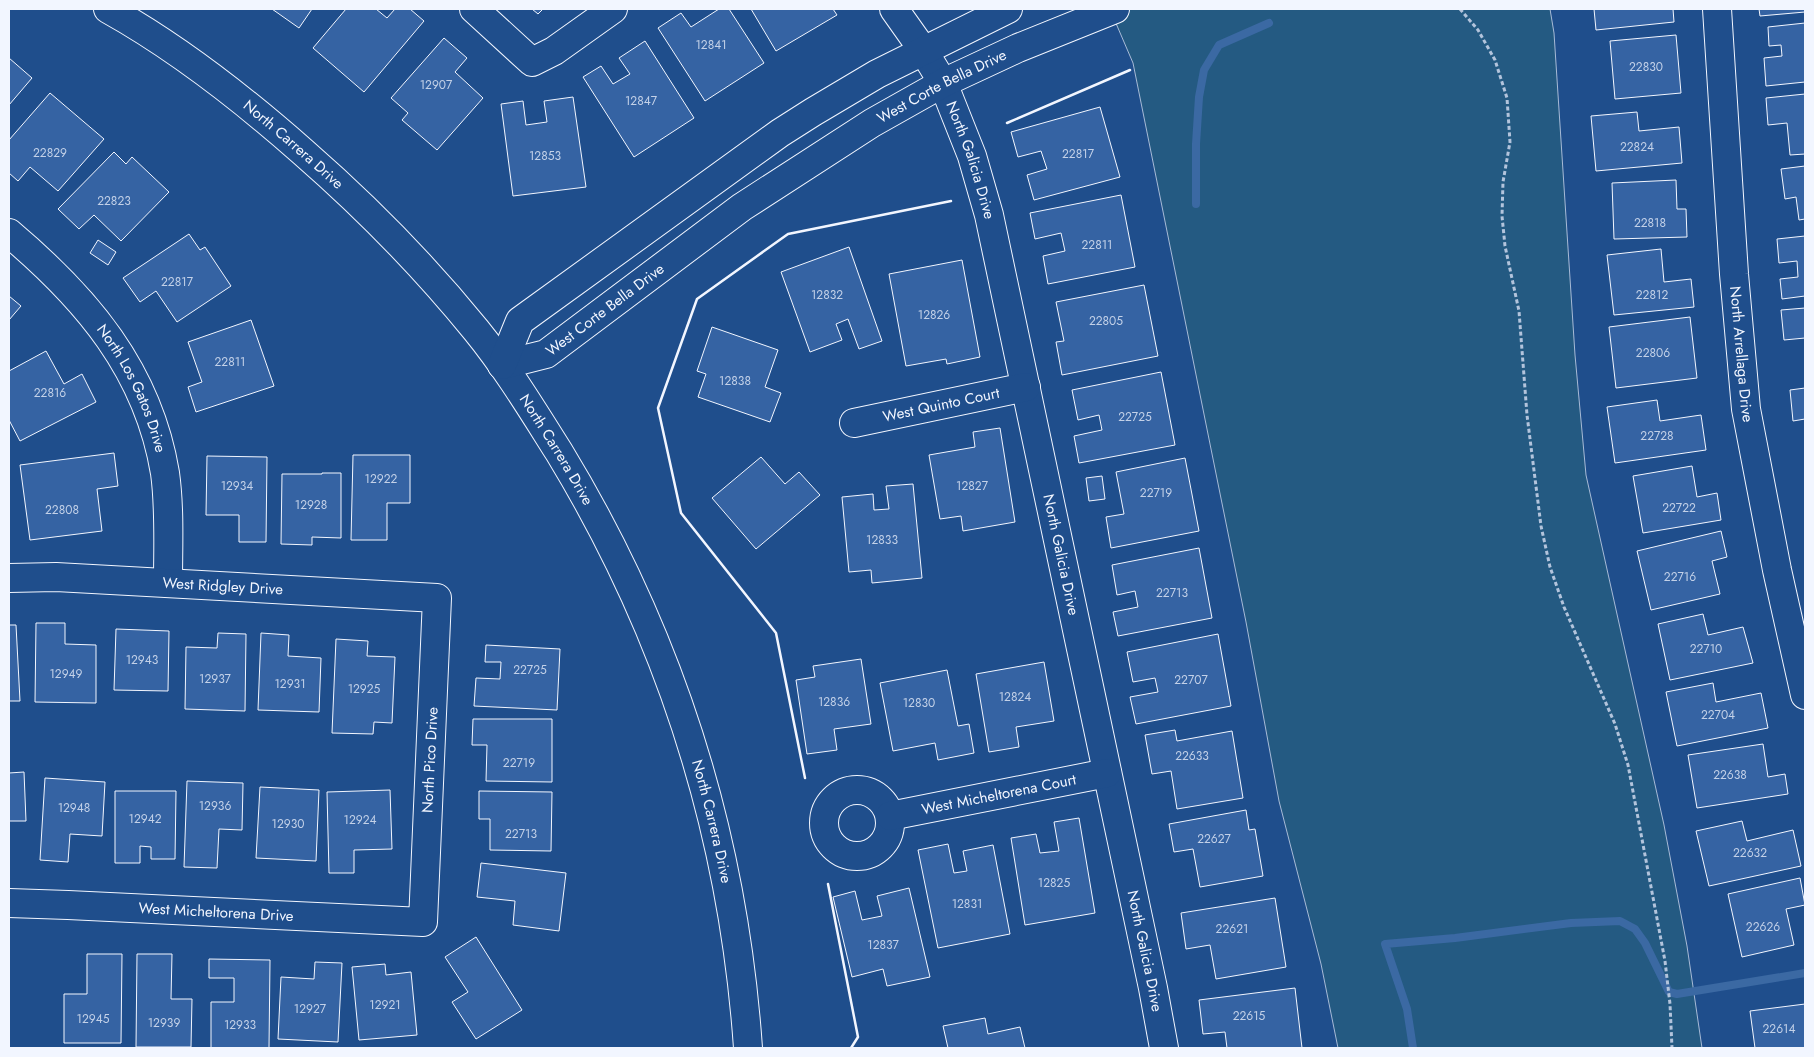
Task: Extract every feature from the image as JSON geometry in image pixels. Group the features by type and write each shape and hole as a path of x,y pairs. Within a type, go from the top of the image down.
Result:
{"street":[{"name":"North Carrera Drive","path":"108,9 128,20 235,94 328,173 372,215 416,261 478,332 541,423 600,524 644,614 680,705 705,788 734,918 745,1006 748,1048"},
{"path":"474,9 532,62 554,51 613,9"},
{"name":"North Galicia Drive","path":"894,9 933,67 972,156 989,214 1153,988 1164,1048"},
{"name":"West Corte Bella Drive","path":"502,365 546,354 742,207 872,122 933,67 1008,9"},
{"name":"West Corte Bella Drive","path":"502,365 520,321 780,133 877,74 933,67 1018,48 1116,9"},
{"name":"North Arrellaga Drive","path":"1717,9 1734,274 1746,409 1777,570 1805,695"},
{"name":"North Los Gatos Drive","path":"9,233 39,258 86,307 126,362 143,396 156,430 165,473 168,583"},
{"name":"West Quinto Court","path":"854,422 1026,387"},
{"name":"West Ridgley Drive","path":"9,578 56,577 437,598"},
{"name":"North Pico Drive","path":"423,922 437,598"},
{"name":"West Micheltorena Court","path":"890,816 1107,773"},
{"name":"West Micheltorena Drive","path":"9,903 423,922"}],"path":[{"path":"1460,9 1478,30 1495,60 1507,98 1510,142 1503,182 1502,216 1505,246 1519,311 1527,415 1541,526 1550,567 1564,607 1614,724 1628,765 1665,961 1670,1004 1672,1048"}],"shaded area":[{"path":"1108,9 1550,9 1554,33 1575,355 1586,475 1664,825 1687,946 1702,1048 1338,1048 1321,964 1279,801 1246,622 1133,63"}],"building":[{"path":"272,9 312,9 299,28"},
{"path":"346,9 376,9 387,18 395,9 410,9 424,21 364,92 313,48"},
{"path":"532,9 543,9 538,14"},
{"path":"719,9 729,9 764,63 705,101 658,28 681,13 691,27"},
{"path":"751,9 833,9 837,15 776,51"},
{"path":"1594,9 1673,9 1674,22 1596,30"},
{"path":"1759,9 1805,9 1805,12 1760,16"},
{"path":"1805,23 1805,82 1766,86 1764,58 1782,56 1781,45 1769,46 1768,27"},
{"path":"1676,35 1681,93 1615,99 1610,41"},
{"path":"444,38 467,58 455,72 483,98 437,150 402,120 408,113 391,98"},
{"path":"645,41 694,118 634,157 583,77 601,66 613,84 630,74 619,58"},
{"path":"9,58 32,78 9,105"},
{"path":"50,93 104,139 58,191 30,167 18,181 9,173 9,140"},
{"path":"1805,94 1805,154 1790,155 1787,123 1768,125 1766,98"},
{"path":"573,97 586,187 513,196 501,104 523,101 526,125 547,122 544,101"},
{"path":"1100,107 1120,177 1034,200 1027,175 1047,169 1041,151 1018,157 1011,132"},
{"path":"1637,112 1639,131 1679,127 1682,163 1596,171 1591,116"},
{"path":"114,152 126,164 132,157 169,192 121,241 94,215 79,229 58,209"},
{"path":"1805,166 1805,219 1799,220 1796,197 1785,199 1781,169"},
{"path":"1676,180 1677,209 1686,209 1687,237 1614,239 1612,183"},
{"path":"1121,195 1135,267 1048,284 1043,256 1065,251 1061,233 1035,239 1030,213"},
{"path":"189,234 200,250 205,247 231,286 177,322 156,291 140,302 123,278"},
{"path":"1805,236 1805,296 1782,299 1780,279 1798,277 1797,261 1779,263 1777,239"},
{"path":"98,240 116,252 108,265 90,253"},
{"path":"849,247 882,341 859,349 848,319 836,324 842,340 810,352 781,272"},
{"path":"1661,249 1664,282 1691,279 1694,307 1614,315 1607,255"},
{"path":"962,260 980,357 947,364 946,359 906,366 889,274"},
{"path":"1144,285 1158,356 1062,375 1056,342 1064,341 1056,302"},
{"path":"9,296 21,306 9,320"},
{"path":"1805,308 1805,338 1784,340 1781,310"},
{"path":"1690,317 1697,378 1616,388 1609,327"},
{"path":"251,320 274,386 196,412 188,387 202,382 188,342"},
{"path":"712,327 778,350 765,387 781,393 770,422 698,397 706,374 697,371"},
{"path":"46,351 64,384 82,374 96,402 20,441 9,420 9,371"},
{"path":"1161,372 1175,445 1079,463 1074,436 1102,430 1099,415 1078,420 1072,390"},
{"path":"1805,388 1805,419 1793,421 1790,390"},
{"path":"1657,400 1660,421 1701,415 1706,450 1615,463 1607,407"},
{"path":"1000,428 1015,522 963,531 961,516 940,519 929,455 975,447 973,432"},
{"path":"114,453 118,486 97,489 102,531 30,540 20,465"},
{"path":"353,455 410,455 410,503 387,503 387,540 351,540"},
{"path":"207,456 267,457 266,542 239,542 239,515 206,515"},
{"path":"761,457 785,484 799,472 820,495 756,549 712,498"},
{"path":"1185,458 1199,531 1111,548 1106,517 1124,514 1116,472"},
{"path":"1692,466 1697,497 1717,493 1721,520 1643,533 1633,476"},
{"path":"341,473 341,538 312,537 312,545 281,544 282,474"},
{"path":"1102,476 1105,499 1089,501 1086,478"},
{"path":"913,484 922,578 872,583 871,570 849,572 842,497 873,494 874,510 889,509 886,486"},
{"path":"1721,531 1727,557 1712,561 1720,594 1651,610 1637,551"},
{"path":"1199,548 1212,618 1118,636 1113,612 1138,607 1135,591 1117,595 1112,565"},
{"path":"1703,614 1708,635 1743,627 1753,663 1670,680 1658,624"},
{"path":"36,623 65,623 65,644 96,645 96,703 35,702"},
{"path":"9,625 16,625 20,701 9,701"},
{"path":"116,629 169,631 168,691 114,690"},
{"path":"218,633 246,634 245,711 185,709 186,647 217,648"},
{"path":"261,633 289,635 288,656 321,658 319,712 258,710"},
{"path":"1218,634 1231,706 1136,724 1130,697 1158,692 1155,678 1133,682 1127,652"},
{"path":"336,639 368,641 367,656 395,657 392,723 374,722 373,734 332,733"},
{"path":"486,645 560,649 557,710 474,706 476,678 500,679 501,662 485,662"},
{"path":"861,659 871,724 834,729 837,750 807,754 796,680 815,677 813,666"},
{"path":"1044,662 1054,721 1016,727 1019,747 989,752 976,674"},
{"path":"947,670 958,726 969,724 974,753 938,760 935,743 893,751 880,683"},
{"path":"1713,683 1716,702 1761,693 1768,728 1677,746 1666,692"},
{"path":"473,719 552,719 552,782 486,781 487,745 472,745"},
{"path":"1175,730 1177,741 1232,731 1243,798 1177,809 1171,771 1152,774 1145,735"},
{"path":"1763,744 1768,777 1785,774 1788,794 1697,808 1688,755"},
{"path":"24,772 26,821 9,821 9,773"},
{"path":"45,778 105,782 102,836 70,834 68,862 40,860"},
{"path":"187,781 243,783 242,830 219,829 217,868 184,867"},
{"path":"260,787 319,790 316,861 256,858"},
{"path":"390,790 392,849 354,850 354,873 329,873 327,792"},
{"path":"115,791 176,791 175,859 151,859 151,847 140,846 140,863 115,863"},
{"path":"479,791 552,792 551,851 490,850 490,819 479,819"},
{"path":"1246,810 1249,830 1255,829 1263,876 1200,887 1193,849 1174,852 1169,824"},
{"path":"1079,818 1095,913 1025,925 1011,838 1036,834 1040,853 1059,851 1054,822"},
{"path":"1742,821 1747,841 1793,830 1801,866 1709,886 1696,831"},
{"path":"948,844 954,873 967,871 963,851 993,845 1010,934 938,948 918,850"},
{"path":"481,863 566,873 559,931 513,925 515,901 477,897"},
{"path":"1800,878 1805,905 1786,909 1794,945 1742,957 1728,894"},
{"path":"909,888 930,977 887,986 883,969 852,977 833,897 855,891 862,920 882,916 877,896"},
{"path":"1275,898 1286,967 1216,979 1210,945 1186,949 1181,913"},
{"path":"476,937 522,1010 476,1039 452,1002 468,992 445,957"},
{"path":"87,954 122,954 121,1043 64,1043 64,994 87,994"},
{"path":"137,954 172,954 171,999 192,999 191,1047 136,1047"},
{"path":"209,959 270,960 269,1048 211,1048 211,1002 234,1002 234,978 209,978"},
{"path":"315,962 342,963 338,1042 278,1039 281,977 314,979"},
{"path":"385,964 386,975 411,972 417,1035 359,1040 352,967"},
{"path":"1295,988 1302,1048 1227,1048 1225,1032 1203,1034 1199,1000"},
{"path":"1805,1004 1805,1048 1755,1048 1750,1011"},
{"path":"985,1018 988,1034 1020,1027 1025,1048 948,1048 943,1026"}],"waterway":[{"path":"1196,204 1196,144 1199,97 1204,70 1219,45 1269,23"},
{"path":"1413,1048 1407,1009 1385,944 1455,938 1571,923 1620,921 1635,929 1645,943 1669,992 1677,994 1805,973"}],"wall":[{"path":"1007,123 1130,70"},
{"path":"805,778 776,633 681,513 658,408 697,299 788,234 951,201"},
{"path":"828,884 858,1037 851,1048"}]}
